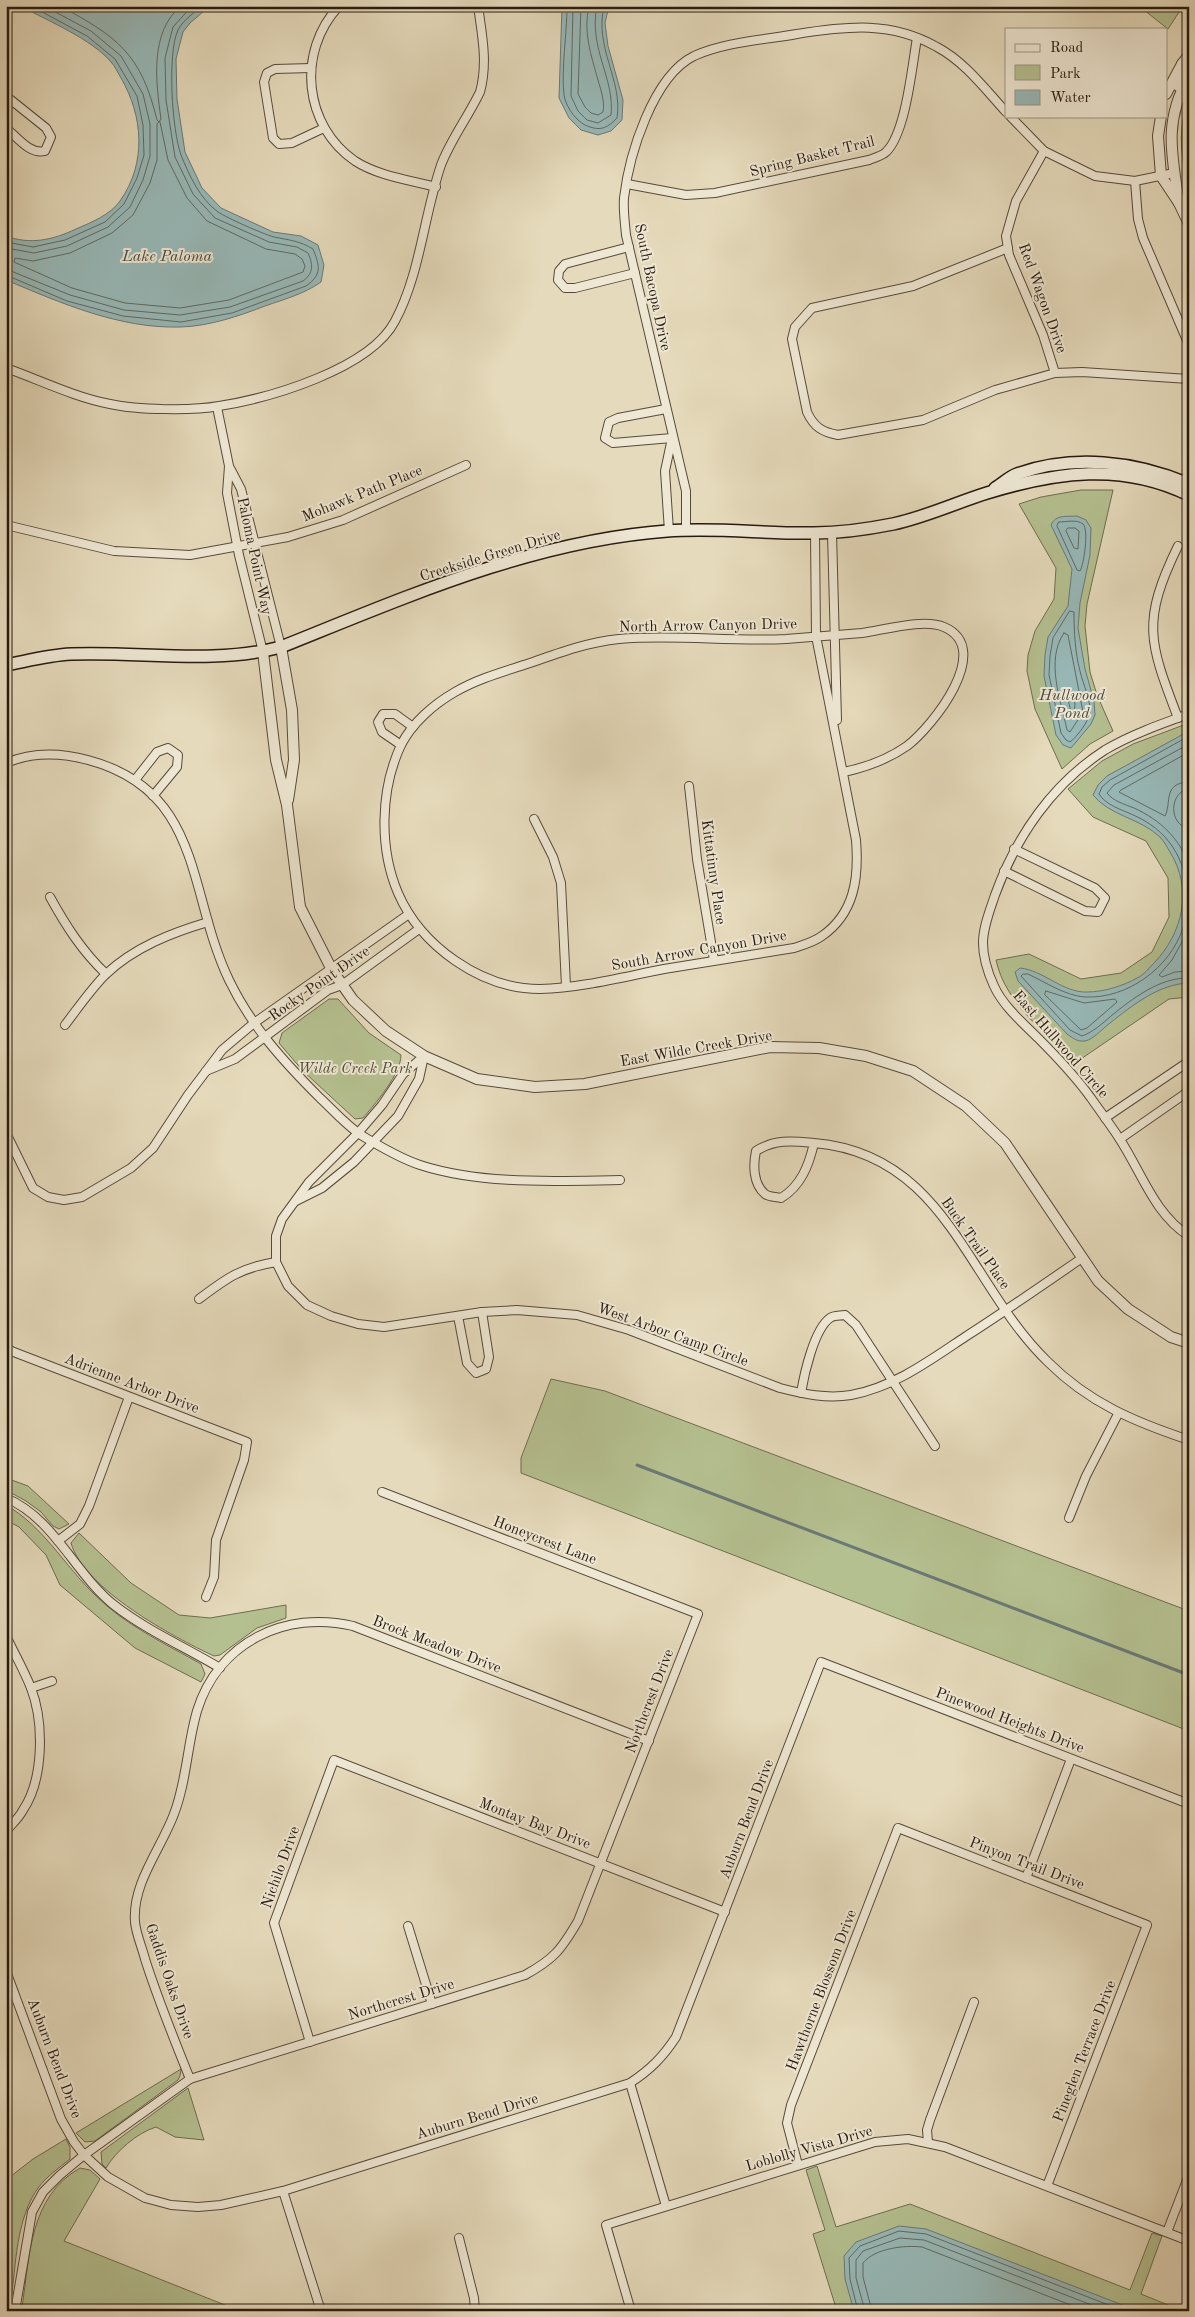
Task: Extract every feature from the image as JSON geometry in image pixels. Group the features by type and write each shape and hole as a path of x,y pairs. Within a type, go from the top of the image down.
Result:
{"main road":[{"name":"Creekside Green Drive","path":"987,493 1016,474 1044,467 1086,461 1125,465 1169,475 1189,484"},
{"name":"Creekside Green Drive","path":"6,665 70,654 221,657 263,652 281,647 422,591 510,561 598,539 669,530 832,533 894,524 946,510 987,493 1047,478 1086,472 1124,474 1166,484 1189,495"}],"street":[{"path":"339,6 324,26 317,41 311,68 311,92 324,128 331,138 356,161 387,174 436,187"},
{"path":"6,368 110,404 145,408 217,407 259,398 298,386 370,351 394,323 404,301 442,165 474,104 484,79 485,60 478,6"},
{"name":"South Bacopa Drive","path":"686,531 686,491 678,454 672,438 629,248 624,199 631,164 652,102 661,86 678,66 693,57 713,49 857,26 879,28 917,38 937,47 961,64 1005,111"},
{"name":"Spring Basket Trail","path":"626,184 686,195 715,193 869,160 885,153 896,138 902,120 917,38"},
{"path":"1168,90 1189,55"},
{"path":"1179,203 1170,138 1170,106 1184,70 1182,64"},
{"path":"311,68 274,69 267,73 264,82 273,138 279,144 292,143 324,128"},
{"path":"1171,120 1189,77"},
{"path":"6,96 46,128 51,137 45,151 38,153 6,128"},
{"path":"1012,118 1044,151 1095,176 1135,181 1174,172"},
{"path":"1161,118 1158,136 1161,176 1179,203 1189,224"},
{"name":"Red Wagon Drive","path":"1044,151 1016,201 1006,236 1008,248 1024,294 1043,335 1055,373"},
{"path":"1135,181 1138,219 1143,238 1189,345"},
{"path":"629,248 565,264 559,271 558,280 565,288 575,288 635,273"},
{"path":"1008,248 912,286 812,308 795,327 792,339 800,379 812,422 824,432 838,435 923,420 995,390 1055,373 1082,372 1189,379"},
{"name":"Paloma Point Way","path":"217,407 229,466 228,493 238,547 263,652"},
{"path":"666,409 618,418 609,422 605,438 613,443 672,438"},
{"name":"South Bacopa Drive","path":"669,530 665,471 672,438"},
{"name":"Mohawk Path Place","path":"6,525 114,551 190,555 288,538 343,520 466,465"},
{"name":"Paloma Point Way","path":"229,466 241,489 281,647"},
{"name":"South Arrow Canyon Drive","path":"832,533 838,742"},
{"name":"South Arrow Canyon Drive","path":"419,929 457,962 482,975 510,984 538,989 794,948 822,937 842,918 854,892 858,867 856,840 844,772 816,636 815,534"},
{"path":"1178,546 1163,577 1154,605 1152,634 1156,659 1178,718"},
{"name":"North Arrow Canyon Drive","path":"419,929 409,914 389,868 385,841 385,798 401,744 413,727 435,705 481,679 582,645 616,639 656,637 784,639 919,624 942,626 956,635 963,651 962,667 954,688 929,727 908,745 888,758 866,767 844,772"},
{"path":"281,647 292,710 294,752 287,806"},
{"path":"263,652 276,760 287,806"},
{"path":"401,744 382,732 378,722 383,714 395,714 413,727"},
{"name":"East Hullwood Circle","path":"1189,714 1106,750 1076,772 1030,823 1014,849 988,916 983,942 986,965 995,989 1012,1011 1061,1061 1120,1139 1143,1181 1164,1212 1189,1236"},
{"path":"135,780 157,752 168,748 178,755 177,767 153,796"},
{"path":"6,763 43,754 74,756 104,764 135,780 153,796 173,818 186,843 216,950 229,980 254,1023 264,1038 292,1070 358,1133 394,1154 419,1165 447,1172 529,1181 620,1180"},
{"name":"Kittatinny Place","path":"690,786 697,859 714,960"},
{"name":"East Wilde Creek Drive","path":"287,806 300,907 332,970 353,1000 386,1031 424,1056 478,1079 535,1087 585,1084 770,1047 819,1048 866,1056 912,1071 966,1106 1005,1143 1098,1281 1128,1309 1171,1337 1189,1343"},
{"path":"534,818 554,857 560,883 566,986"},
{"path":"1004,871 1085,911 1098,912 1104,898 1095,888 1014,849"},
{"path":"50,897 68,929 83,950 106,974"},
{"name":"Rocky Point Drive","path":"8,1142 33,1188 48,1197 64,1200 82,1197 131,1168 152,1148 222,1050 254,1023 332,970 409,914"},
{"path":"65,1025 106,974 160,938 208,922"},
{"name":"Rocky Point Drive","path":"206,1071 235,1059 328,990 342,985 419,929"},
{"path":"293,1202 322,1188 354,1162 398,1116 419,1079 424,1056"},
{"name":"West Arbor Camp Circle","path":"424,1056 403,1074 382,1105 358,1133 309,1182 282,1219 276,1236 276,1262 288,1286 307,1305 331,1316 358,1324 384,1327 482,1312 548,1311 603,1321 800,1394 823,1396 850,1395 894,1381 912,1372 1006,1311 1082,1258"},
{"path":"1105,1118 1185,1064 1189,1064"},
{"path":"1120,1139 1189,1091"},
{"path":"6,1133 8,1142"},
{"name":"Buck Trail Place","path":"814,1143 811,1159 793,1190 781,1198 766,1195 758,1185 753,1163 756,1151 768,1144 786,1140 835,1144 858,1151 903,1176 922,1192 942,1215 1026,1339 1048,1362 1072,1384 1118,1414 1143,1425 1189,1440"},
{"path":"199,1299 231,1275 252,1266 276,1262"},
{"path":"458,1316 467,1363 476,1373 486,1369 489,1357 482,1312"},
{"path":"800,1394 805,1373 822,1325 832,1317 845,1315 856,1325 935,1446"},
{"path":"6,1360 8,1349"},
{"name":"Adrienne Arbor Drive","path":"8,1349 247,1442 244,1460 216,1540 214,1577 206,1596"},
{"path":"58,1541 80,1524 89,1506 129,1397"},
{"path":"1069,1518 1086,1476 1118,1414"},
{"name":"Honeycrest Lane","path":"382,1492 698,1614"},
{"path":"6,1498 35,1516 58,1541 88,1580 114,1605 220,1668"},
{"name":"Northcrest Drive","path":"15,2311 32,2212 43,2192 60,2174 84,2155 190,2079 525,1975 548,1963 565,1943 578,1922 698,1614"},
{"name":"Brock Meadow Drive","path":"220,1668 242,1646 270,1630 303,1622 337,1622 649,1741"},
{"path":"6,1636 31,1688 39,1714 40,1744 36,1778 24,1810 6,1831"},
{"name":"Pinewood Heights Drive","path":"821,1662 1189,1804"},
{"name":"Auburn Bend Drive","path":"6,1971 61,2119 84,2155 108,2177 126,2188 145,2198 171,2205 198,2207 221,2205 283,2191 630,2083 652,2068 666,2053 676,2036 821,1662"},
{"name":"Gaddis Oaks Drive","path":"190,2079 155,1991 135,1924 135,1906 142,1880 166,1834 180,1796 197,1712 207,1688 220,1668"},
{"path":"31,1688 52,1680"},
{"path":"1026,1878 1071,1759"},
{"name":"Montay Bay Drive","path":"334,1760 725,1912"},
{"name":"Nichilo Drive","path":"310,2042 274,1923 334,1760"},
{"name":"Pinyon Trail Drive","path":"898,1828 1147,1925"},
{"name":"Hawthorne Blossom Drive","path":"798,2164 787,2123 791,2105 898,1828"},
{"name":"Pineglen Terrace Drive","path":"1047,2186 1147,1925"},
{"path":"408,1926 432,2004"},
{"path":"928,2142 927,2130 930,2120 974,2002"},
{"path":"630,2083 666,2206"},
{"name":"Loblolly Vista Drive","path":"631,2311 606,2224 875,2142 908,2138 928,2142 1189,2241"},
{"path":"1167,2232 1189,2175"},
{"path":"283,2191 320,2311"},
{"path":"459,2238 474,2298 475,2311"}],"green space":[{"path":"1139,6 1183,6 1168,29"},
{"path":"1189,99 1189,192 1182,157 1181,134"},
{"path":"1081,490 1113,490 1087,604 1085,626 1090,672 1097,695 1113,731 1090,744 1062,769 1035,709 1027,671 1028,655 1035,631 1054,599 1056,568 1019,504 1041,497"},
{"path":"1189,723 1189,997 1169,999 1075,1063 1017,1004 1001,976 996,960 1029,954 1081,979 1121,973 1152,952 1169,917 1168,878 1146,841 1093,817 1068,789 1102,761 1133,744"},
{"name":"Wilde Creek Park","path":"329,999 338,999 369,1033 401,1055 400,1063 392,1080 363,1118 355,1119 303,1071 279,1043 282,1033"},
{"path":"551,1379 605,1391 1189,1611 1189,1731 521,1473 521,1458"},
{"path":"6,1478 28,1486 69,1524 59,1529 53,1526 41,1512 6,1490"},
{"path":"6,1505 32,1524 43,1535 84,1583 107,1606 145,1633 201,1664 205,1674 201,1682 135,1648 60,1585 46,1555 19,1527 6,1520"},
{"path":"79,1533 131,1583 179,1615 210,1618 286,1605 286,1618 257,1628 220,1655 214,1656 154,1624 111,1594 79,1560 71,1543"},
{"path":"181,2069 178,2080 95,2141 85,2142 76,2133"},
{"path":"188,2088 204,2140 175,2137 156,2127 128,2143 115,2155 106,2168 102,2164 101,2152"},
{"path":"66,2139 70,2147 70,2159 53,2172 38,2188 25,2214 18,2243 11,2301 6,2307 6,2180 33,2159"},
{"path":"817,2166 836,2227 910,2204 1130,2290 1152,2233 1162,2236 1141,2294 1183,2311 837,2311 813,2234 825,2230 806,2170"},
{"path":"80,2168 90,2170 100,2179 64,2241 240,2311 24,2311 22,2307 30,2248 41,2211 63,2180"}],"water":[{"name":"Lake Paloma","path":"20,6 210,6 190,23 183,32 176,59 177,99 185,152 202,188 221,208 273,232 301,236 318,245 324,265 321,282 294,296 235,317 203,325 181,327 136,324 113,319 69,306 6,280 6,236 15,239 41,240 67,233 106,214 116,206 129,186 135,171 139,140 134,108 121,78 112,64 103,54 81,38"},
{"path":"562,6 609,6 605,23 608,46 623,100 622,120 611,131 598,135 581,130 569,118 559,98"},
{"name":"Hullwood Pond","path":"1065,516 1077,516 1086,520 1091,528 1090,555 1080,603 1078,628 1085,669 1094,701 1095,715 1091,724 1071,748 1063,745 1056,735 1044,676 1048,637 1068,606 1072,569 1051,525 1056,519"},
{"path":"1189,731 1189,787 1185,809 1189,828 1189,983 1178,984 1157,991 1128,1009 1092,1038 1085,1041 1077,1040 1067,1034 1018,981 1015,972 1020,968 1037,973 1070,989 1087,992 1100,991 1120,986 1140,977 1164,951 1172,938 1182,910 1183,895 1177,866 1160,837 1143,825 1108,808 1093,795 1098,785 1107,776"},
{"path":"899,2226 926,2229 1138,2311 854,2311 845,2279 844,2256 856,2242"}],"waterway":[{"path":"637,1465 1189,1675"}]}
